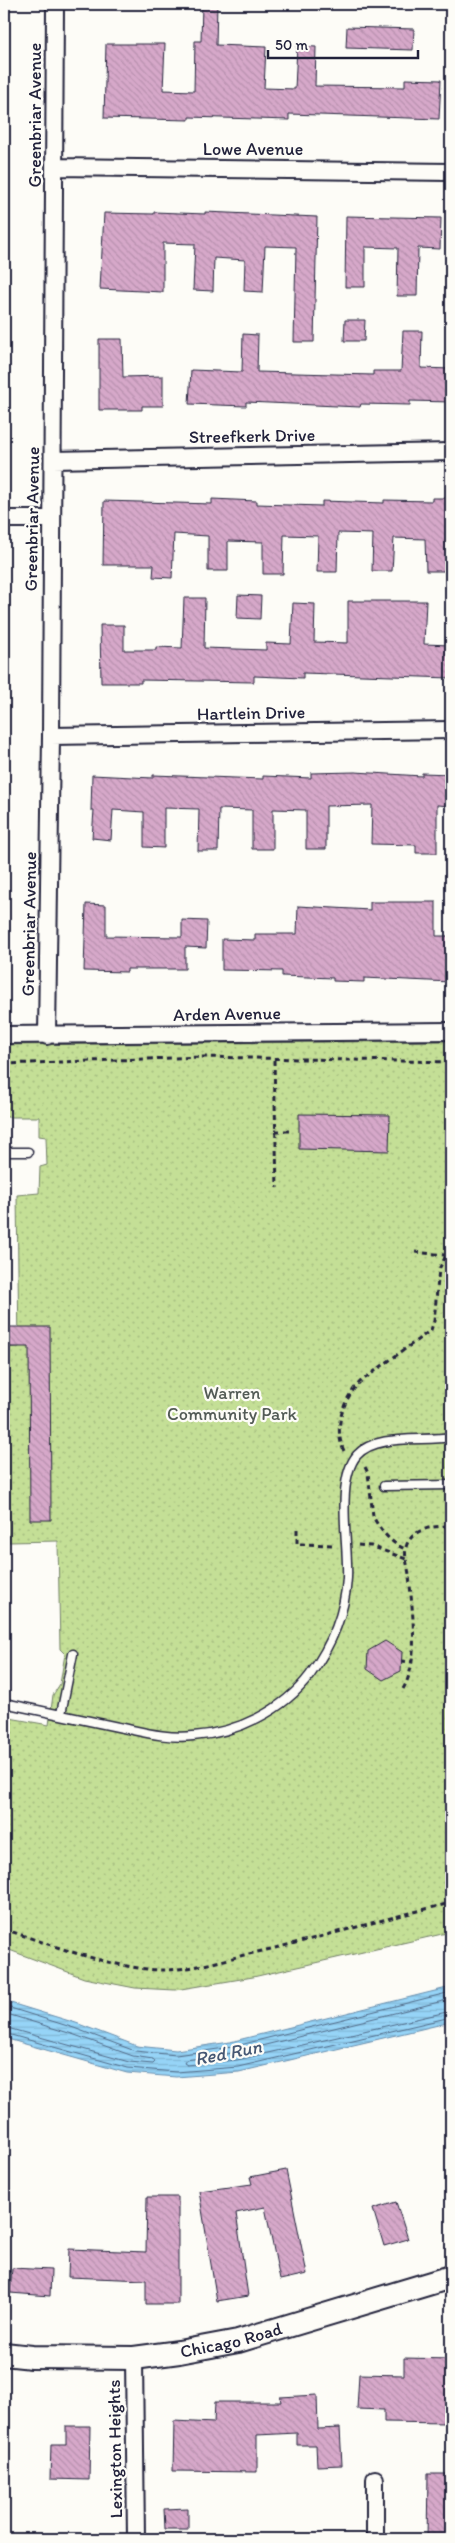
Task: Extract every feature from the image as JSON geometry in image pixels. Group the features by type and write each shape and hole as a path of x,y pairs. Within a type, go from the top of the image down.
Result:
{"street":[{"name":"Greenbriar Avenue","path":"47,1036 52,736 55,4"},
{"name":"Lowe Avenue","path":"55,167 451,172"},
{"name":"Streefkerk Drive","path":"53,460 451,452"},
{"path":"4,519 52,519"},
{"name":"Hartlein Drive","path":"52,736 451,730"},
{"name":"Arden Avenue","path":"4,1035 451,1031"},
{"name":"Chicago Road","path":"4,2354 32,2357 134,2358 238,2341 451,2276"},
{"name":"Lexington Heights","path":"134,2358 136,2539"},
{"path":"375,2479 375,2539"}],"lane":[{"path":"4,1152 28,1152"},
{"path":"4,1703 156,1734 191,1737 226,1732 261,1716 285,1701 304,1683 325,1655 336,1630 343,1606 347,1578 346,1494 349,1471 355,1459 369,1446 388,1440 432,1440 451,1437"},
{"path":"384,1486 451,1485"},
{"path":"61,1714 73,1654"}],"path":[{"path":"4,1064 202,1057 274,1060 451,1062"},
{"path":"274,1060 277,1188"},
{"path":"275,1131 292,1131"},
{"path":"406,1549 400,1547 372,1516 368,1473 365,1466 344,1451 339,1434 345,1401 350,1391 431,1330 434,1321 439,1269 451,1246"},
{"path":"416,1252 445,1255"},
{"path":"403,1689 410,1678 412,1662 407,1544 423,1530 434,1526 451,1526"},
{"path":"401,1661 412,1662"},
{"path":"4,1930 106,1960 145,1969 167,1970 203,1965 314,1940 451,1903"}],"green space":[{"name":"Warren Community Park","path":"451,1041 451,1932 253,1977 175,1990 135,1988 84,1978 4,1948 4,1717 49,1725 53,1695 60,1684 65,1654 60,1649 58,1541 9,1542 6,1348 19,1347 17,1195 39,1193 40,1167 47,1165 46,1137 39,1136 39,1117 4,1117 4,1045"}],"water":[{"name":"Red Run","path":"451,1987 451,2022 239,2072 176,2077 127,2073 4,2038 4,2001 76,2023 137,2046 176,2050 230,2042"}],"building":[{"path":"202,4 217,4 216,45 266,47 264,88 295,89 297,46 316,47 315,86 405,87 405,79 441,80 439,119 289,114 289,120 189,117 189,120 104,118 106,44 165,44 163,90 194,91 195,41 201,41"},
{"path":"347,27 414,29 413,50 346,48"},
{"path":"154,212 205,214 205,212 317,217 314,342 294,342 296,247 265,246 263,292 244,291 245,260 214,258 213,291 193,290 195,244 163,243 163,292 100,289 104,213 154,214"},
{"path":"346,216 441,218 440,249 418,248 417,296 397,296 398,248 365,247 365,287 345,287"},
{"path":"345,320 365,320 364,341 344,341"},
{"path":"403,331 422,331 421,368 451,369 451,402 410,401 410,405 361,404 360,407 246,402 246,406 189,404 191,370 242,372 243,334 258,335 257,372 373,375 373,371 401,371"},
{"path":"99,339 122,339 123,377 163,376 163,406 142,406 142,410 99,410"},
{"path":"432,498 451,498 451,540 448,540 448,571 426,571 425,539 394,538 392,571 372,571 373,534 338,533 337,572 317,572 318,536 284,535 283,574 263,574 263,542 228,541 228,571 208,571 208,536 174,534 172,578 153,577 154,565 103,565 104,501 212,504 212,499 257,501 257,504 322,506 322,501 384,503 384,500 432,501"},
{"path":"238,595 261,596 260,619 237,618"},
{"path":"184,598 205,598 204,648 266,650 266,643 291,644 293,603 315,604 314,642 348,643 348,601 426,601 424,644 451,645 451,678 303,673 303,678 254,676 254,682 141,680 141,683 101,683 100,625 124,625 124,650 156,650 156,647 182,648"},
{"path":"355,772 422,776 422,773 451,774 451,806 437,805 437,853 416,853 416,845 371,844 372,805 326,806 326,849 306,849 306,810 273,809 273,849 252,849 252,810 219,809 218,851 198,851 199,809 164,808 164,848 144,847 144,812 113,810 111,840 92,838 94,810 91,810 92,775 153,778 153,775 263,779 263,776 311,778 311,773"},
{"path":"370,902 436,902 436,936 451,936 451,982 364,978 364,982 333,981 333,978 282,976 282,971 222,970 222,939 255,940 255,934 297,934 298,906 370,910"},
{"path":"86,904 106,905 106,936 182,937 182,920 207,921 206,948 185,947 185,969 127,969 127,972 84,971"},
{"path":"299,1114 390,1115 389,1151 299,1149"},
{"path":"4,1327 50,1327 51,1520 30,1520 29,1347 4,1347"},
{"path":"385,1641 402,1652 401,1671 383,1680 367,1669 368,1651"},
{"path":"286,2170 307,2274 280,2280 265,2207 236,2213 248,2296 217,2301 199,2191 252,2184 250,2177"},
{"path":"147,2197 178,2197 178,2304 146,2304 146,2280 68,2277 69,2249 146,2252"},
{"path":"396,2202 408,2239 384,2246 373,2209"},
{"path":"12,2268 51,2270 50,2296 10,2293"},
{"path":"404,2358 451,2359 451,2397 446,2397 446,2423 384,2422 384,2410 357,2409 359,2374 404,2375"},
{"path":"317,2395 318,2429 340,2428 342,2465 317,2466 316,2445 297,2445 297,2433 257,2435 257,2472 173,2471 174,2421 214,2423 215,2402 281,2402 280,2397"},
{"path":"66,2426 90,2426 89,2480 50,2479 51,2444 66,2444"},
{"path":"428,2474 451,2474 451,2539 427,2539"},
{"path":"188,2508 188,2529 165,2529 164,2509"}]}
